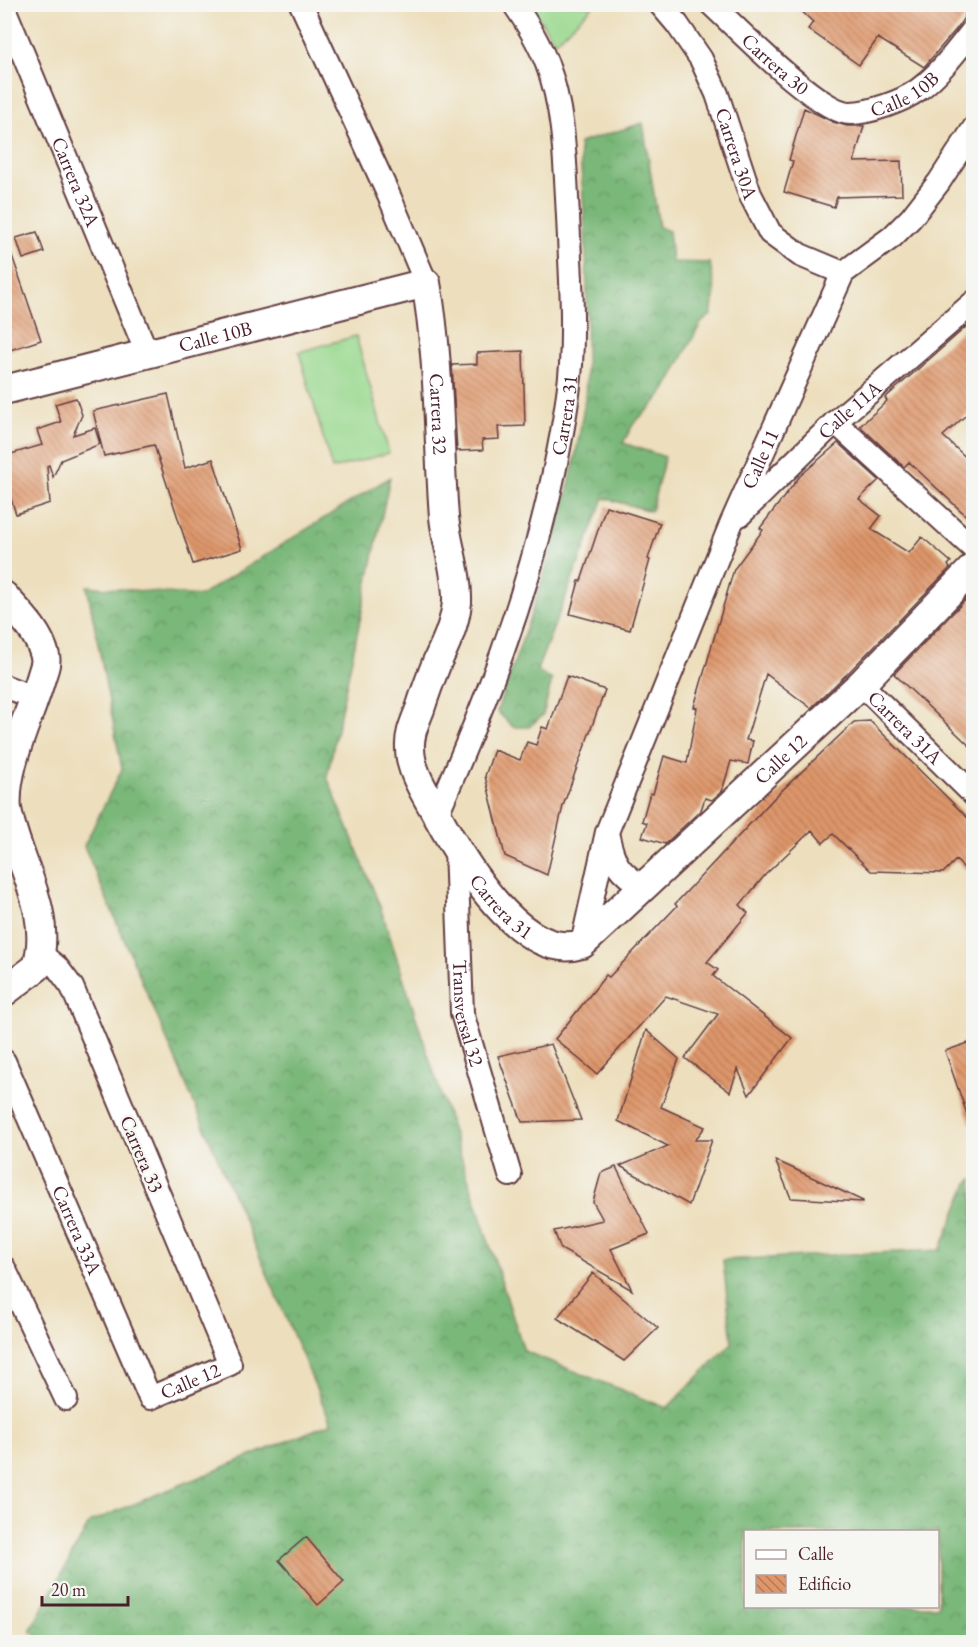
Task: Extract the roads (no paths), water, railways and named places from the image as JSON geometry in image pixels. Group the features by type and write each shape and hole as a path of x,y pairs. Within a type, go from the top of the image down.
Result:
{"street":[{"name":"Carrera 32","path":"300,4 390,198 426,283 436,366 445,524 457,602 451,632 436,665 412,731 410,748 413,767 446,831"},
{"name":"Carrera 31","path":"514,4 547,63 557,99 563,140 571,269 571,365 560,444 539,539 508,641 476,726 446,831 482,886 502,910 526,932 548,943 570,947 582,944"},
{"name":"Carrera 30A","path":"660,4 701,59 717,94 750,195 770,233 800,255 843,273"},
{"name":"Carrera 30","path":"711,4 814,98 848,113"},
{"name":"Carrera 32A","path":"4,8 147,353"},
{"name":"Calle 10B","path":"848,113 884,107 918,90 946,63 974,29"},
{"name":"Calle 11","path":"582,944 607,832 730,524 843,273 892,237 911,218 939,182 974,128"},
{"name":"Calle 10B","path":"4,390 426,283"},
{"name":"Calle 11A","path":"730,524 835,422 974,302"},
{"path":"835,422 974,549"},
{"name":"Calle 12","path":"582,944 861,684 974,567"},
{"path":"4,596 39,640 46,658 35,698 9,771 5,806 40,912 42,943 39,961 4,992"},
{"name":"Carrera 31A","path":"861,684 974,795"},
{"path":"4,686 35,698"},
{"name":"Transversal 32","path":"446,831 462,1013 510,1174"},
{"path":"607,832 613,860 625,876 643,887"},
{"name":"Carrera 33","path":"39,961 57,967 72,987 230,1364"},
{"name":"Carrera 33A","path":"4,1061 150,1398"},
{"path":"4,1268 66,1399"},
{"name":"Calle 12","path":"150,1398 230,1364"}]}
